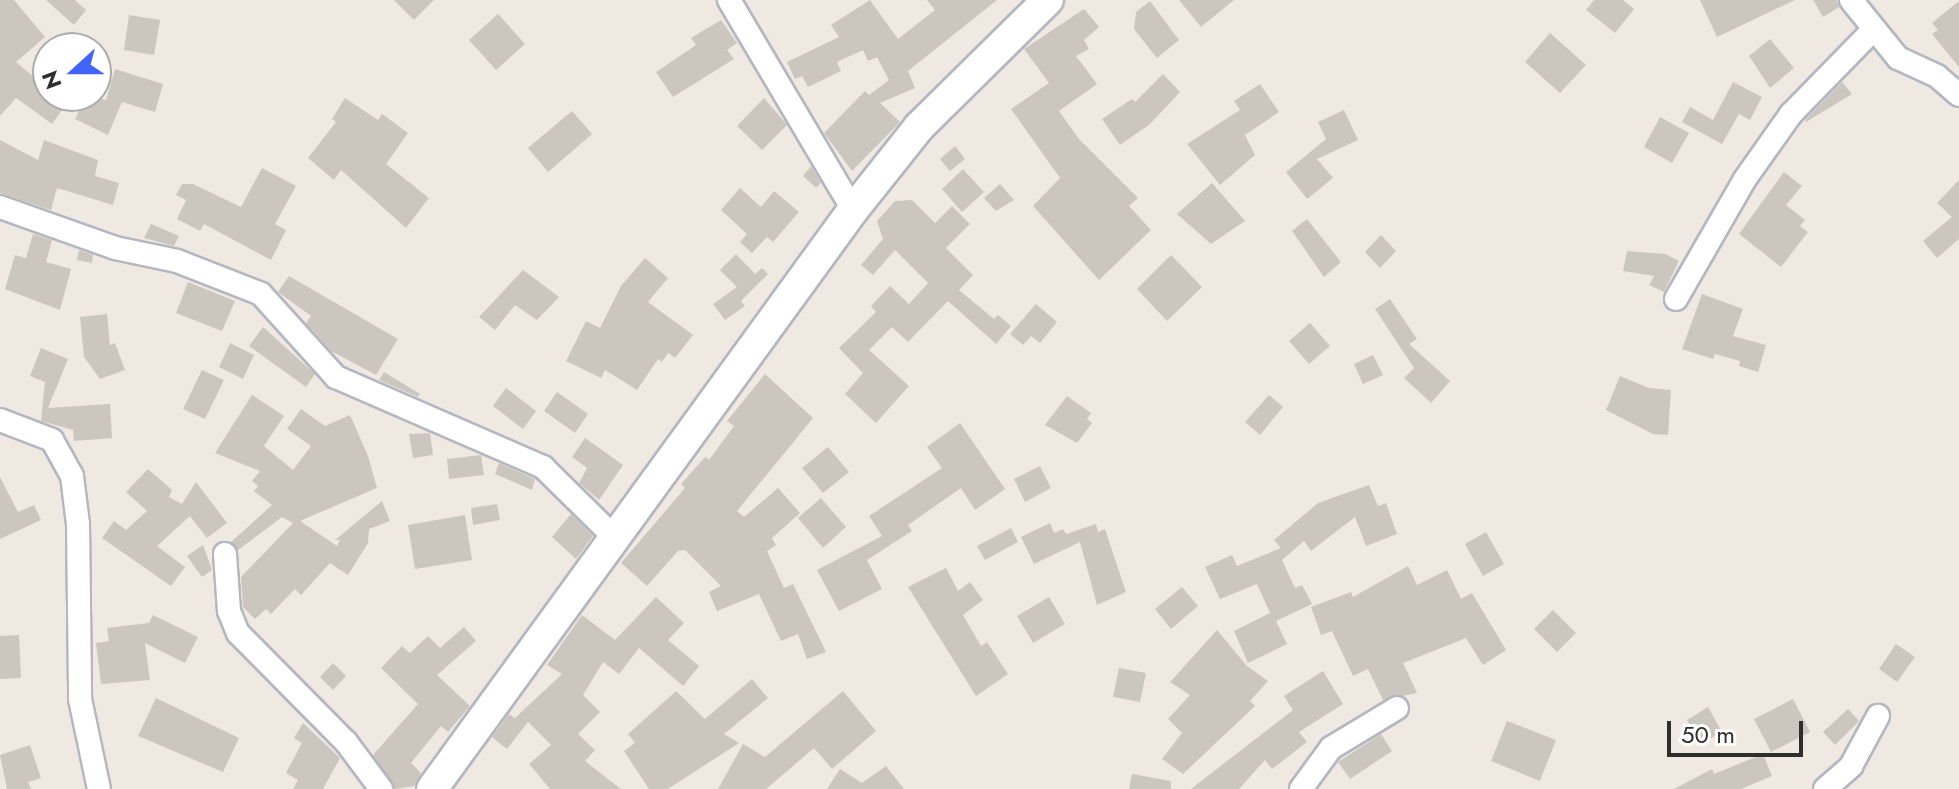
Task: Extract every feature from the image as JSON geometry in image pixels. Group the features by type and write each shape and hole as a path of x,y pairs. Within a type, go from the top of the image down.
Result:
{"main road":[{"path":"432,789 617,540 853,210 919,127 1048,0"}],"street":[{"path":"729,0 853,210"},
{"path":"1851,0 1871,32 1898,58 1937,76 1959,95"},
{"path":"1676,299 1745,179 1791,114 1871,32"},
{"path":"0,207 115,248 177,261 261,294 336,377 543,467 617,540"},
{"path":"0,420 52,440 72,476 78,524 80,699 99,789"},
{"path":"225,554 229,611 238,633 346,742 381,789"},
{"path":"1301,789 1331,748 1397,708"},
{"path":"1825,789 1851,766 1878,716"}],"building":[{"path":"0,0 14,0 41,32 32,32 32,48 16,62 32,76 32,110 16,98 0,116"},
{"path":"46,0 75,0 86,10 74,25"},
{"path":"394,0 434,0 414,20"},
{"path":"870,0 898,39 935,10 927,0 997,0 908,71 915,88 880,103 900,122 852,171 824,133 865,91 869,95 889,80 877,57 868,61 863,50 837,62 841,71 808,87 802,76 795,79 787,62 839,37 831,25"},
{"path":"1179,0 1234,0 1201,27"},
{"path":"1594,0 1623,0 1634,9 1615,33 1586,10"},
{"path":"1700,0 1795,0 1717,37"},
{"path":"1813,0 1837,0 1839,7 1823,17"},
{"path":"1150,1 1179,40 1157,58 1134,29 1136,12"},
{"path":"1959,1 1959,67 1932,34 1938,30 1932,23"},
{"path":"1084,9 1099,27 1084,40 1089,49 1076,56 1097,84 1059,111 1079,139 1138,198 1129,206 1151,230 1099,280 1033,206 1060,178 1011,109 1049,83 1024,49"},
{"path":"498,14 525,44 496,70 469,40"},
{"path":"129,15 160,20 154,55 124,50"},
{"path":"721,20 737,43 727,50 734,59 673,97 656,72 696,45 691,38"},
{"path":"1550,33 1586,65 1560,93 1525,62"},
{"path":"1770,39 1794,68 1770,88 1749,56"},
{"path":"115,69 163,84 155,112 122,102 108,135 75,119 78,112 112,112"},
{"path":"1163,74 1180,92 1150,124 1120,145 1102,119 1132,99 1135,102"},
{"path":"1733,82 1762,97 1750,120 1739,114 1722,144 1682,122 1690,107 1713,120"},
{"path":"1842,82 1852,94 1806,122 1805,120"},
{"path":"1260,84 1279,112 1245,135 1255,155 1220,185 1187,144 1240,110 1234,101"},
{"path":"345,98 378,120 382,114 408,133 386,164 429,198 406,228 341,170 334,180 308,158 336,122 332,119"},
{"path":"764,98 787,125 762,150 737,126"},
{"path":"1344,110 1358,140 1317,159 1333,178 1307,199 1286,172 1326,139 1318,122"},
{"path":"572,111 592,134 548,172 528,148"},
{"path":"35,112 61,112 52,124"},
{"path":"1660,117 1689,133 1672,163 1644,147"},
{"path":"0,140 38,160 44,140 98,160 95,176 119,183 113,205 57,188 51,210 0,193"},
{"path":"955,146 965,159 950,171 940,159"},
{"path":"811,166 821,183 816,188 803,176"},
{"path":"262,168 296,186 275,224 286,230 271,260 204,224 200,231 177,219 186,200 176,195 182,184 193,184 241,207"},
{"path":"963,169 984,192 962,212 942,189"},
{"path":"1784,172 1802,186 1786,205 1805,220 1800,226 1808,232 1781,267 1739,234"},
{"path":"1959,180 1959,239 1937,258 1923,241 1952,217 1937,203"},
{"path":"1212,183 1245,221 1211,244 1177,214"},
{"path":"1000,184 1014,200 996,211 984,198"},
{"path":"740,188 761,207 774,191 799,212 773,242 767,237 752,253 740,242 747,234 721,210"},
{"path":"912,200 935,223 952,206 970,224 946,248 973,275 959,290 994,319 998,315 1011,326 996,344 948,301 908,342 892,327 869,350 909,386 876,423 845,394 863,373 839,348 876,312 871,306 890,286 909,304 928,283 895,250 873,275 861,265 883,239 877,221 895,201"},
{"path":"1307,219 1341,262 1324,277 1292,231"},
{"path":"151,224 179,236 174,246 144,238"},
{"path":"33,234 52,240 46,262 71,269 60,310 5,289 15,255 26,258"},
{"path":"1381,235 1396,251 1380,268 1365,252"},
{"path":"79,250 93,255 92,263 77,260"},
{"path":"1627,251 1665,254 1679,261 1664,292 1649,285 1654,276 1623,271"},
{"path":"736,254 755,274 762,268 768,274 741,301 745,306 725,320 713,304 737,287 720,270"},
{"path":"1171,255 1202,287 1167,321 1137,289"},
{"path":"645,258 668,278 648,302 693,335 675,358 668,353 662,362 658,359 637,390 605,370 601,378 566,361 586,321 600,328 621,286"},
{"path":"523,270 559,297 537,320 515,305 495,330 479,317"},
{"path":"289,276 398,339 376,375 331,351 306,323 311,316 278,292"},
{"path":"188,282 235,301 222,331 176,313"},
{"path":"1702,294 1743,309 1733,336 1766,345 1758,372 1739,366 1740,361 1715,354 1713,359 1682,349"},
{"path":"1390,299 1417,339 1409,344 1450,381 1431,403 1404,378 1414,368 1375,309"},
{"path":"1036,304 1057,322 1040,343 1031,336 1023,345 1010,334"},
{"path":"107,314 110,345 115,343 125,370 100,379 84,357 80,317"},
{"path":"1310,323 1330,346 1309,364 1289,341"},
{"path":"263,327 315,374 306,387 249,346"},
{"path":"230,343 254,355 243,379 219,367"},
{"path":"41,348 68,359 48,408 110,404 112,438 74,441 73,430 41,421 45,382 30,376"},
{"path":"1373,355 1383,375 1363,384 1354,364"},
{"path":"202,370 224,380 205,419 183,409"},
{"path":"384,372 420,394 418,397 379,380"},
{"path":"765,374 813,418 737,511 744,517 778,488 800,513 772,538 776,545 767,551 784,588 793,584 826,652 807,659 798,634 781,641 759,594 717,611 709,592 721,586 685,550 678,551 647,586 621,563 685,488 681,484 705,457 709,460 734,426 727,421"},
{"path":"1620,376 1649,388 1671,390 1668,435 1653,434 1606,410"},
{"path":"506,388 536,411 523,429 493,406"},
{"path":"557,392 588,414 575,433 544,411"},
{"path":"252,395 284,416 264,446 293,470 311,446 287,429 301,409 325,426 350,415 368,456 377,488 300,521 337,546 340,540 335,540 382,501 390,521 369,529 368,543 348,575 330,563 301,595 295,589 271,614 266,609 255,619 243,607 241,577 293,523 282,517 238,550 231,542 272,505 254,491 258,486 252,481 260,471 215,453"},
{"path":"1269,395 1283,407 1260,435 1245,422"},
{"path":"1067,396 1091,413 1087,419 1092,423 1077,443 1045,425"},
{"path":"960,423 1005,489 975,510 961,488 908,525 912,531 867,560 882,589 839,611 817,570 882,536 869,516 942,468 927,447"},
{"path":"430,433 433,455 413,458 409,434"},
{"path":"585,438 623,465 599,500 579,483 587,468 572,457"},
{"path":"828,447 849,472 823,493 802,468"},
{"path":"481,455 484,475 449,479 447,459"},
{"path":"499,463 535,479 532,490 495,474"},
{"path":"1040,466 1051,488 1025,502 1014,479"},
{"path":"148,469 172,490 169,497 182,504 196,482 227,523 207,538 190,516 157,546 185,567 171,586 102,538 114,521 126,530 147,511 126,492"},
{"path":"0,477 18,512 34,505 41,520 0,539"},
{"path":"1369,485 1378,506 1386,503 1397,534 1366,546 1355,517 1311,551 1304,541 1282,560 1295,588 1302,585 1312,604 1276,621 1287,644 1248,663 1234,631 1270,613 1257,584 1220,599 1205,567 1232,555 1237,566 1281,548 1274,540 1318,503"},
{"path":"821,498 846,527 823,548 798,518"},
{"path":"497,504 500,520 473,525 471,508"},
{"path":"571,514 593,536 576,559 552,537"},
{"path":"465,515 472,560 415,569 408,525"},
{"path":"1050,523 1054,533 1063,529 1066,534 1096,524 1098,532 1105,529 1126,592 1097,605 1080,542 1034,564 1021,537"},
{"path":"1011,528 1018,542 985,560 977,546"},
{"path":"1486,532 1504,564 1483,576 1465,544"},
{"path":"203,545 212,570 202,577 187,556"},
{"path":"1408,566 1417,585 1447,570 1461,599 1472,593 1506,650 1483,665 1466,638 1403,663 1417,693 1383,700 1368,669 1353,676 1332,631 1321,635 1311,607 1351,592 1353,597"},
{"path":"946,568 958,591 970,582 983,600 963,615 981,646 987,642 1008,674 976,696 908,587"},
{"path":"1182,587 1198,606 1171,629 1155,609"},
{"path":"656,597 684,623 668,640 699,666 683,686 639,648 619,674 603,662 583,695 600,712 578,734 595,750 585,761 621,789 550,789 529,764 551,745 528,722 507,749 492,737 509,714 515,718 562,674 547,665 582,615 615,640"},
{"path":"1049,597 1065,624 1033,643 1017,616"},
{"path":"1553,610 1576,633 1557,652 1534,629"},
{"path":"153,615 198,637 185,663 145,643 150,680 101,684 96,643 109,641 107,628 149,623"},
{"path":"464,627 476,641 437,675 470,706 448,732 441,726 411,763 421,773 414,786 395,789 373,755 418,704 381,668 402,646 410,653 428,636 440,648"},
{"path":"1217,630 1247,666 1268,681 1250,701 1255,706 1183,774 1162,759 1182,733 1168,719 1190,695 1170,682"},
{"path":"19,635 21,678 0,679 0,636"},
{"path":"1896,644 1915,657 1897,682 1879,669"},
{"path":"333,663 346,676 333,690 320,677"},
{"path":"1119,668 1146,673 1140,702 1113,697"},
{"path":"1323,671 1343,704 1299,732 1307,742 1272,769 1265,760 1239,789 1191,789 1293,710 1284,696"},
{"path":"752,679 768,698 724,734 739,743 668,789 649,789 624,751 635,743 628,734 676,691 705,719"},
{"path":"843,691 876,731 832,769 814,748 766,789 718,789 743,744 765,757"},
{"path":"156,698 239,738 223,772 138,736"},
{"path":"1793,699 1810,732 1771,752 1754,719"},
{"path":"1708,707 1722,732 1701,744 1687,720"},
{"path":"1848,709 1859,721 1835,745 1823,732"},
{"path":"1507,721 1556,740 1540,781 1491,761"},
{"path":"303,723 340,758 323,789 293,789 298,780 286,773 302,743 294,738"},
{"path":"1381,734 1392,751 1350,779 1338,762"},
{"path":"30,745 41,778 28,782 31,789 7,789 0,755"},
{"path":"1763,754 1772,776 1741,789 1674,789 1712,769 1714,774"},
{"path":"886,766 904,789 827,789 840,769 862,783"},
{"path":"1132,774 1171,781 1171,789 1129,789"}]}
